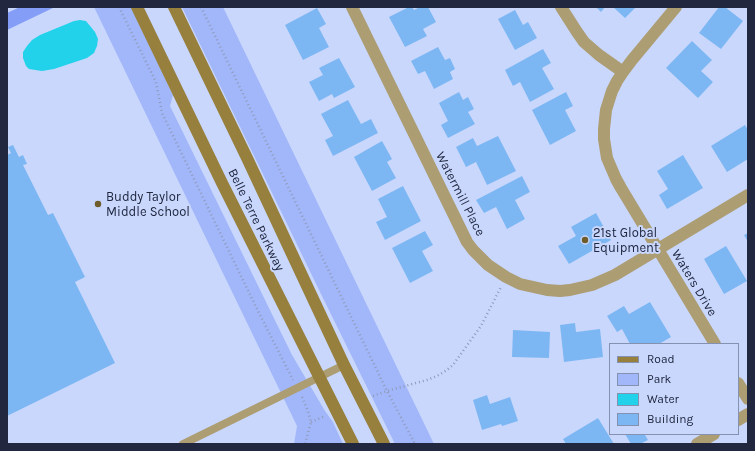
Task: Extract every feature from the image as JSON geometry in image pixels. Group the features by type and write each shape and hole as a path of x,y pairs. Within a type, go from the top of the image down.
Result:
{"main road":[{"name":"Belle Terre Parkway","path":"137,7 222,183 352,444"},
{"name":"Belle Terre Parkway","path":"174,7 344,365 384,444"}],"street":[{"name":"Watermill Place","path":"352,7 467,242 488,265 520,284 547,290 560,291 592,285 604,280 658,250 748,195"},
{"path":"561,7 584,42 622,72"},
{"name":"Waters Drive","path":"676,7 622,72 612,92 606,110 604,130 606,148 616,179 713,343"},
{"path":"739,385 748,400"},
{"path":"739,419 748,414"},
{"path":"697,444 712,435"}],"lane":[{"path":"183,444 344,365"}],"path":[{"path":"119,7 156,82 162,113 257,309 289,371"},
{"path":"201,7 387,391 415,444"},
{"path":"372,397 432,378 447,370 481,326 506,277"},
{"path":"304,401 311,422 305,444"},
{"path":"311,422 326,416"}],"green space":[{"path":"94,7 131,7 173,95 170,106 292,355 333,422 343,444 294,444 297,426"},
{"path":"182,7 223,7 434,444 395,444"}],"shaded area":[{"path":"20,7 55,7 7,30 7,13"}],"water":[{"path":"80,20 86,21 95,32 98,39 94,53 87,58 54,69 42,71 29,69 26,66 23,58 23,52 32,40 40,35"}],"building":[{"path":"412,7 414,10 420,7 428,7 436,22 423,29 427,36 405,47 389,17"},
{"path":"596,7 605,7 601,12"},
{"path":"613,7 636,7 625,18"},
{"path":"719,7 725,7 743,21 721,49 699,33"},
{"path":"317,8 326,24 319,28 329,47 303,60 285,25"},
{"path":"515,10 523,25 528,22 537,38 515,50 498,19"},
{"path":"692,41 712,60 701,71 713,82 698,98 666,68"},
{"path":"438,47 445,60 450,58 455,69 450,72 453,79 434,89 425,71 418,74 411,61"},
{"path":"543,49 551,63 542,68 554,89 530,102 520,82 513,86 505,70"},
{"path":"339,58 355,87 334,98 332,94 319,101 309,82 323,75 319,68"},
{"path":"459,92 463,100 468,97 474,109 468,112 475,124 448,138 441,125 448,121 439,103"},
{"path":"566,92 573,106 565,110 576,131 550,145 532,110"},
{"path":"348,100 361,124 371,119 378,133 333,156 325,140 333,136 321,114"},
{"path":"745,125 748,130 748,159 727,172 711,146"},
{"path":"498,136 516,171 487,185 476,162 466,167 456,147 473,138 477,146"},
{"path":"382,141 392,159 387,162 396,178 372,191 354,157"},
{"path":"13,145 19,157 23,155 27,164 23,165 48,215 53,213 85,277 75,282 115,363 7,416 7,155 11,153 8,147"},
{"path":"683,155 703,188 667,209 659,195 668,189 657,171"},
{"path":"522,176 530,192 515,200 525,219 507,229 496,207 484,213 476,200"},
{"path":"403,186 421,221 385,240 376,222 387,217 378,199"},
{"path":"596,213 611,240 569,264 558,246 576,236 571,227"},
{"path":"425,231 433,245 422,251 433,271 410,283 392,248"},
{"path":"748,233 748,242 744,235"},
{"path":"726,246 747,281 724,294 704,259"},
{"path":"650,302 671,337 661,343 629,343 622,329 617,332 607,316 624,306 629,314"},
{"path":"575,323 576,332 600,329 603,357 564,362 560,325"},
{"path":"513,330 550,332 549,358 512,357"},
{"path":"487,395 490,404 510,397 518,421 502,426 501,424 482,430 473,400"},
{"path":"598,418 614,444 566,444 563,439"},
{"path":"626,435 645,435 648,440 640,444 631,444"}],"place":[{"name":"Buddy Taylor Middle School","path":"98,204"},
{"name":"21st Global Equipment","path":"585,240"}]}
